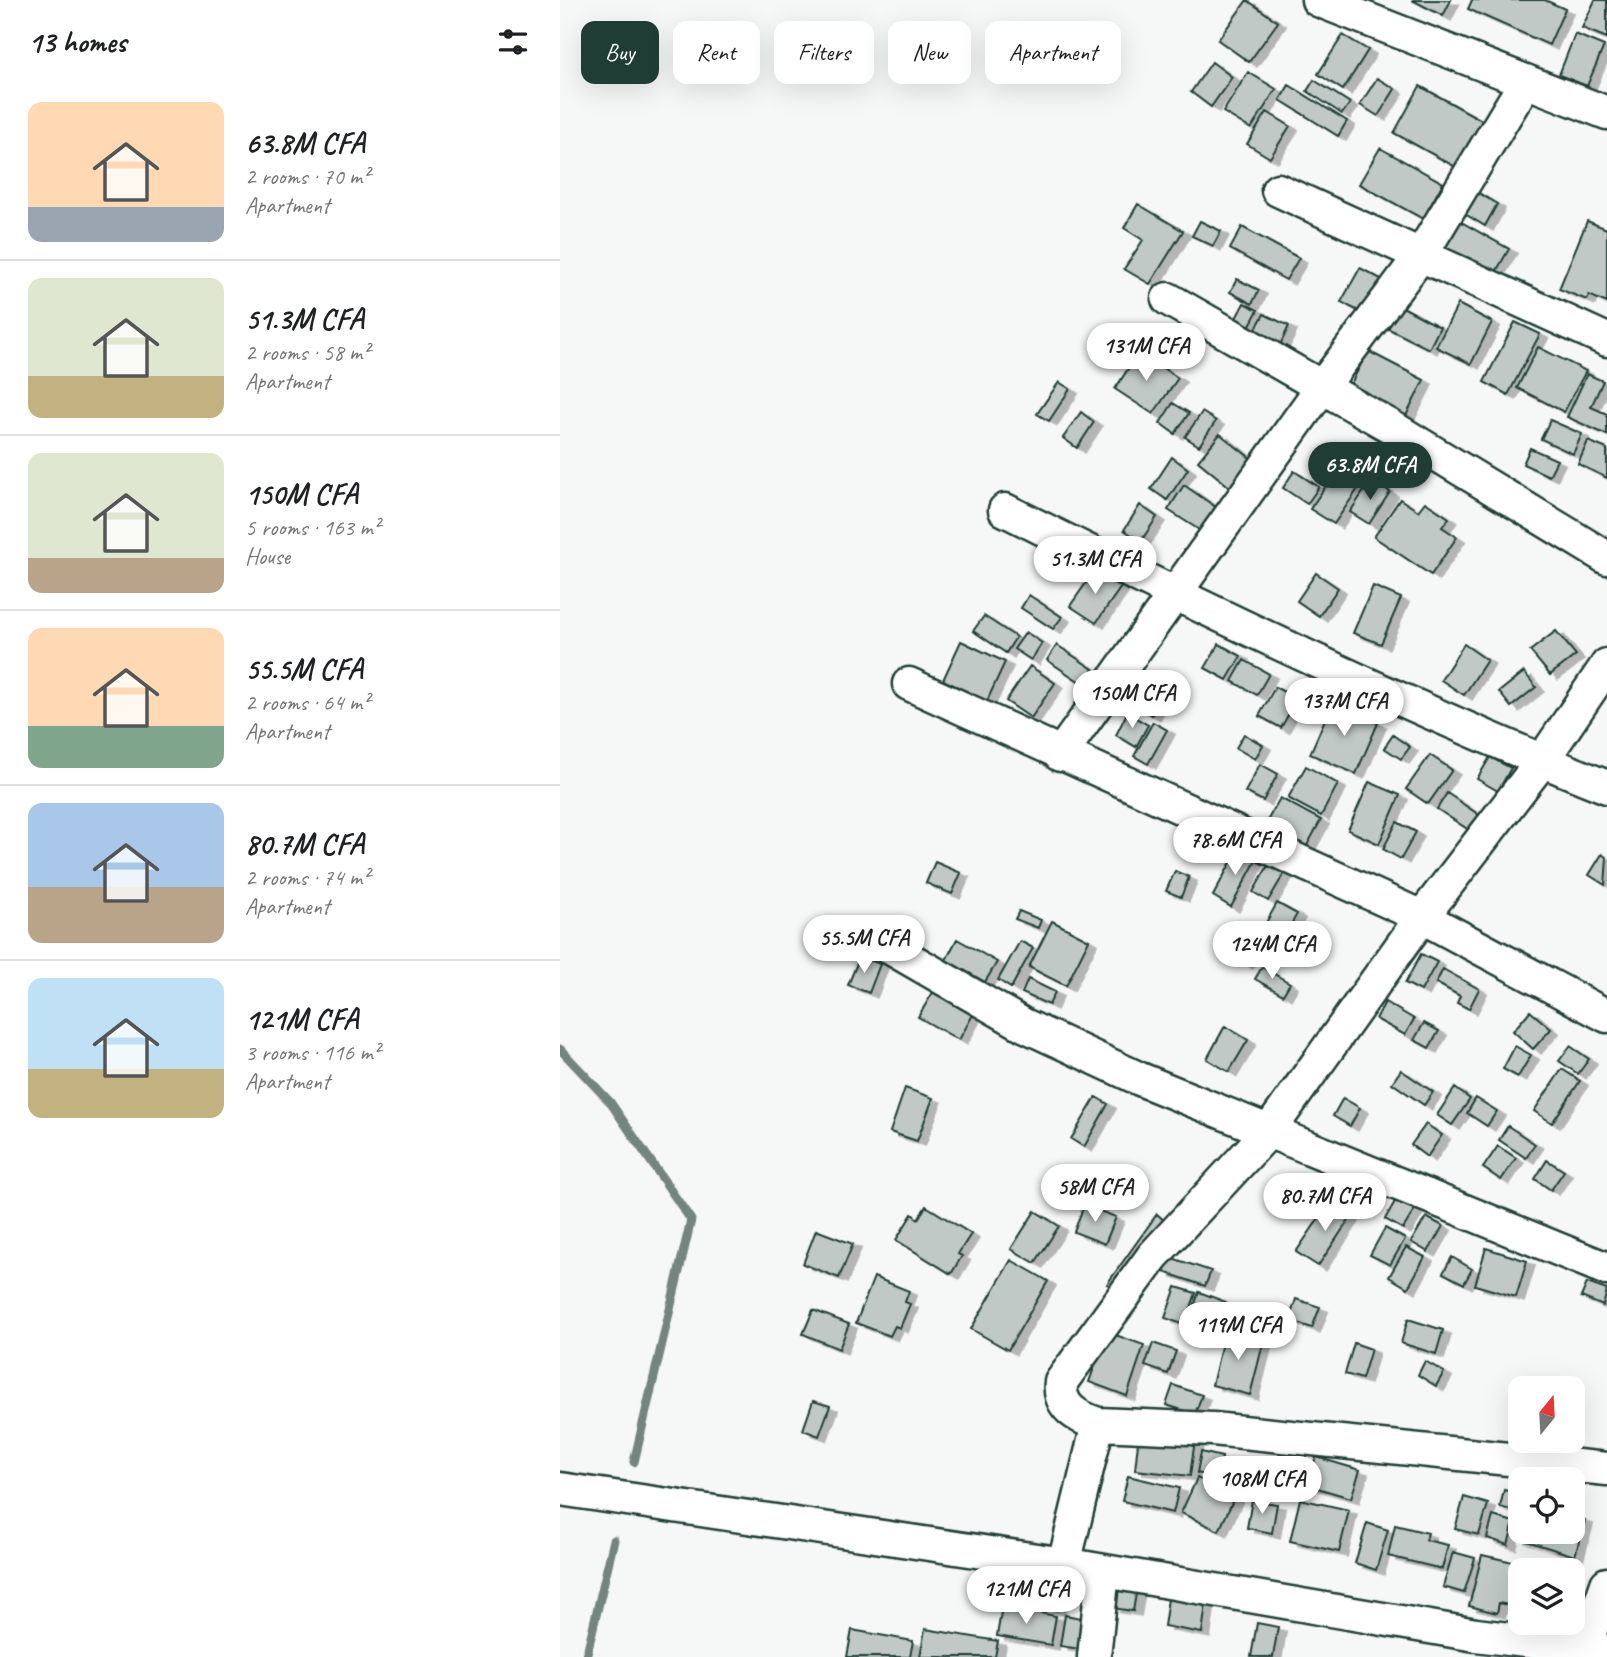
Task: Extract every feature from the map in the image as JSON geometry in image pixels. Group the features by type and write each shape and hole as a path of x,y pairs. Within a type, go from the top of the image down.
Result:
{"street":[{"path":"1318,0 1607,113"},
{"path":"1060,755 1322,387 1421,256 1526,82"},
{"path":"1278,190 1607,340"},
{"path":"1168,299 1322,387 1607,558"},
{"path":"1005,510 1173,593 1542,761 1607,787"},
{"path":"1607,664 1542,761 1422,917 1269,1131 1153,1256 1061,1382 1060,1392 1063,1402 1077,1417 1098,1424 1213,1429 1607,1469"},
{"path":"909,684 1060,755 1422,917 1607,1016"},
{"path":"887,946 1024,1026 1140,1079 1607,1269"},
{"path":"1064,1564 1098,1424"},
{"path":"560,1489 1064,1564 1463,1633 1596,1649 1607,1584"},
{"path":"1094,1657 1103,1572"}],"building":[{"path":"1247,0 1278,22 1249,62 1218,40"},
{"path":"1412,0 1451,0 1443,16"},
{"path":"1472,0 1545,0 1565,9 1549,45 1468,9"},
{"path":"1595,0 1607,0 1607,38 1582,28"},
{"path":"1575,34 1604,46 1587,86 1559,75"},
{"path":"1343,35 1368,50 1343,90 1318,74"},
{"path":"1212,62 1232,77 1211,107 1191,92"},
{"path":"1248,72 1276,89 1251,129 1223,112"},
{"path":"1377,78 1395,89 1378,116 1360,105"},
{"path":"1314,80 1350,103 1342,114 1307,91"},
{"path":"1289,85 1347,121 1338,136 1280,100"},
{"path":"1420,86 1487,123 1461,170 1394,133"},
{"path":"1267,112 1290,126 1270,158 1247,144"},
{"path":"1380,148 1443,183 1423,219 1359,184"},
{"path":"1472,189 1497,204 1485,226 1460,211"},
{"path":"1138,204 1183,231 1150,284 1124,269 1143,240 1124,228"},
{"path":"1456,219 1509,249 1493,277 1440,248"},
{"path":"1200,221 1221,231 1213,246 1192,236"},
{"path":"1587,221 1607,229 1607,303 1589,295 1587,300 1559,289"},
{"path":"1242,227 1299,258 1286,280 1230,249"},
{"path":"1360,268 1381,279 1362,313 1341,302"},
{"path":"1237,279 1259,290 1252,304 1230,292"},
{"path":"1244,303 1258,310 1249,327 1235,320"},
{"path":"1397,304 1440,327 1429,349 1385,327"},
{"path":"1458,304 1492,322 1471,364 1436,347"},
{"path":"1264,314 1289,326 1280,345 1254,332"},
{"path":"1515,322 1540,334 1508,395 1484,382"},
{"path":"1538,347 1586,371 1564,412 1517,388"},
{"path":"1368,351 1424,380 1406,416 1349,387"},
{"path":"1139,352 1178,378 1153,414 1115,389"},
{"path":"1587,374 1603,381 1591,407 1607,414 1607,435 1567,417"},
{"path":"1059,382 1070,389 1049,421 1037,414"},
{"path":"1173,403 1189,413 1175,434 1160,423"},
{"path":"1081,412 1094,422 1077,448 1063,438"},
{"path":"1202,412 1216,421 1199,446 1185,437"},
{"path":"1550,420 1582,434 1573,454 1541,439"},
{"path":"1220,434 1254,461 1232,489 1198,461"},
{"path":"1588,441 1607,449 1607,478 1578,464"},
{"path":"1530,448 1557,460 1549,476 1523,464"},
{"path":"1172,457 1188,469 1167,500 1151,489"},
{"path":"1339,467 1362,483 1334,524 1310,509"},
{"path":"1294,471 1319,487 1307,504 1283,488"},
{"path":"1372,479 1390,492 1369,524 1350,512"},
{"path":"1184,485 1220,510 1204,533 1168,510"},
{"path":"1400,499 1418,511 1425,502 1449,518 1442,527 1457,537 1431,575 1374,537"},
{"path":"1140,505 1157,517 1141,541 1124,530"},
{"path":"1095,570 1121,587 1096,623 1070,606"},
{"path":"1316,573 1338,588 1319,616 1297,601"},
{"path":"1373,586 1401,598 1381,644 1353,633"},
{"path":"1029,595 1062,617 1053,629 1021,608"},
{"path":"984,616 1016,637 1006,653 973,631"},
{"path":"1556,631 1576,655 1550,675 1530,651"},
{"path":"1026,632 1042,643 1031,660 1014,649"},
{"path":"961,641 1005,662 987,701 943,680"},
{"path":"1219,644 1241,656 1227,680 1205,668"},
{"path":"1464,644 1487,660 1464,695 1441,680"},
{"path":"1057,645 1093,669 1083,684 1047,660"},
{"path":"1244,660 1269,674 1257,695 1232,681"},
{"path":"1030,666 1055,683 1031,718 1006,701"},
{"path":"1524,672 1536,687 1511,707 1499,692"},
{"path":"1131,673 1164,692 1152,715 1118,696"},
{"path":"1275,687 1297,699 1281,728 1259,716"},
{"path":"1332,703 1378,723 1356,774 1310,754"},
{"path":"1127,713 1148,725 1136,747 1116,735"},
{"path":"1153,722 1167,730 1148,764 1134,756"},
{"path":"1244,734 1263,745 1255,759 1236,748"},
{"path":"1393,735 1410,747 1401,759 1384,748"},
{"path":"1430,755 1452,770 1428,804 1406,789"},
{"path":"1490,757 1511,768 1498,791 1477,779"},
{"path":"1260,764 1278,774 1263,801 1245,792"},
{"path":"1306,766 1338,784 1321,816 1288,798"},
{"path":"1369,782 1400,795 1379,844 1348,830"},
{"path":"1447,793 1485,819 1475,834 1437,809"},
{"path":"1280,798 1321,820 1304,851 1263,828"},
{"path":"1397,822 1416,832 1401,859 1383,849"},
{"path":"1239,847 1258,857 1231,907 1213,896"},
{"path":"1602,854 1607,858 1605,885 1589,875"},
{"path":"1274,855 1290,864 1268,901 1253,892"},
{"path":"935,862 961,873 952,894 926,883"},
{"path":"1175,871 1189,877 1181,897 1166,891"},
{"path":"1277,903 1297,914 1283,939 1263,928"},
{"path":"1019,911 1041,920 1038,928 1015,919"},
{"path":"1052,921 1089,940 1066,986 1029,967"},
{"path":"1222,936 1251,952 1245,964 1216,947"},
{"path":"957,939 997,962 985,982 946,960"},
{"path":"1020,941 1033,948 1011,988 998,980"},
{"path":"1421,954 1437,962 1421,991 1405,983"},
{"path":"860,956 880,964 869,993 848,985"},
{"path":"1262,967 1290,983 1283,995 1255,979"},
{"path":"1443,969 1479,989 1469,1009 1457,1003 1460,996 1436,983"},
{"path":"1028,979 1055,992 1049,1005 1022,993"},
{"path":"935,989 975,1011 959,1040 918,1017"},
{"path":"1385,1002 1414,1019 1405,1035 1376,1019"},
{"path":"1530,1011 1551,1029 1533,1049 1513,1031"},
{"path":"1424,1023 1439,1031 1429,1048 1414,1040"},
{"path":"1225,1026 1248,1040 1229,1072 1207,1059"},
{"path":"1515,1046 1531,1055 1518,1077 1503,1069"},
{"path":"1570,1046 1589,1059 1578,1074 1559,1061"},
{"path":"1562,1069 1580,1081 1552,1123 1534,1111"},
{"path":"1401,1070 1433,1092 1424,1105 1392,1083"},
{"path":"905,1088 933,1098 917,1141 890,1132"},
{"path":"1455,1088 1470,1099 1452,1125 1437,1115"},
{"path":"1096,1097 1108,1104 1084,1147 1071,1139"},
{"path":"1343,1098 1360,1108 1350,1126 1333,1116"},
{"path":"1476,1098 1497,1111 1487,1126 1467,1113"},
{"path":"1426,1124 1442,1135 1427,1157 1411,1145"},
{"path":"1508,1126 1535,1144 1526,1158 1499,1140"},
{"path":"1498,1146 1516,1158 1501,1180 1483,1168"},
{"path":"1547,1160 1564,1171 1551,1190 1535,1179"},
{"path":"1397,1198 1415,1209 1403,1229 1385,1219"},
{"path":"1332,1199 1353,1214 1318,1266 1296,1252"},
{"path":"1084,1205 1116,1217 1105,1244 1074,1232"},
{"path":"926,1206 971,1234 958,1254 962,1256 951,1274 896,1240 912,1214 918,1219"},
{"path":"1035,1211 1059,1226 1035,1263 1011,1249"},
{"path":"1157,1214 1166,1222 1117,1291 1107,1284"},
{"path":"1426,1217 1443,1226 1428,1252 1411,1242"},
{"path":"1385,1228 1405,1239 1390,1265 1370,1255"},
{"path":"816,1230 853,1244 839,1278 803,1264"},
{"path":"1406,1247 1425,1257 1408,1288 1389,1277"},
{"path":"1486,1248 1527,1261 1516,1297 1475,1285"},
{"path":"1169,1257 1211,1271 1205,1286 1164,1272"},
{"path":"1452,1257 1472,1269 1464,1284 1443,1273"},
{"path":"1011,1260 1048,1281 1008,1350 971,1329"},
{"path":"874,1277 909,1291 905,1302 910,1304 900,1328 895,1326 890,1336 856,1323"},
{"path":"1587,1283 1607,1290 1603,1306 1581,1297"},
{"path":"1176,1287 1196,1293 1185,1325 1165,1318"},
{"path":"1199,1292 1226,1302 1216,1331 1189,1322"},
{"path":"1296,1299 1320,1307 1312,1328 1289,1320"},
{"path":"813,1310 849,1324 839,1349 803,1334"},
{"path":"1408,1319 1443,1330 1436,1354 1401,1343"},
{"path":"1225,1330 1264,1340 1250,1395 1212,1385"},
{"path":"1107,1332 1144,1345 1127,1396 1089,1382"},
{"path":"1153,1343 1176,1351 1168,1374 1145,1366"},
{"path":"1354,1343 1371,1349 1362,1379 1345,1374"},
{"path":"1425,1361 1444,1372 1436,1386 1418,1375"},
{"path":"1173,1385 1202,1395 1195,1414 1166,1405"},
{"path":"813,1401 830,1406 819,1436 803,1430"},
{"path":"1139,1433 1195,1440 1190,1476 1135,1470"},
{"path":"1201,1452 1222,1457 1217,1478 1197,1473"},
{"path":"1316,1457 1360,1470 1351,1498 1307,1485"},
{"path":"1128,1476 1179,1488 1173,1513 1122,1501"},
{"path":"1197,1478 1235,1496 1219,1531 1181,1513"},
{"path":"1504,1490 1508,1491 1508,1509 1500,1507"},
{"path":"1464,1497 1488,1504 1479,1535 1455,1529"},
{"path":"1300,1499 1349,1510 1339,1552 1290,1541"},
{"path":"1252,1500 1277,1504 1272,1533 1247,1528"},
{"path":"1493,1516 1508,1520 1508,1545 1487,1538"},
{"path":"1367,1523 1388,1530 1376,1570 1355,1563"},
{"path":"1395,1525 1428,1533 1426,1540 1448,1545 1442,1569 1388,1556"},
{"path":"1536,1544 1578,1544 1575,1556"},
{"path":"1453,1552 1475,1558 1464,1593 1443,1587"},
{"path":"1482,1555 1508,1561 1508,1605 1499,1603 1497,1613 1469,1606"},
{"path":"1008,1565 1063,1574 1057,1610 1002,1600"},
{"path":"1116,1584 1137,1588 1133,1611 1112,1608"},
{"path":"1169,1592 1207,1597 1202,1633 1164,1626"},
{"path":"1002,1606 1056,1616 1051,1645 997,1636"},
{"path":"1065,1615 1092,1620 1087,1650 1060,1646"},
{"path":"1257,1623 1278,1627 1273,1657 1251,1657"},
{"path":"925,1629 998,1641 995,1657 920,1657"},
{"path":"852,1630 913,1641 910,1657 847,1657"}],"waterway":[{"path":"560,1049 610,1102 691,1220 634,1462"},
{"path":"586,1657 614,1540"}]}
